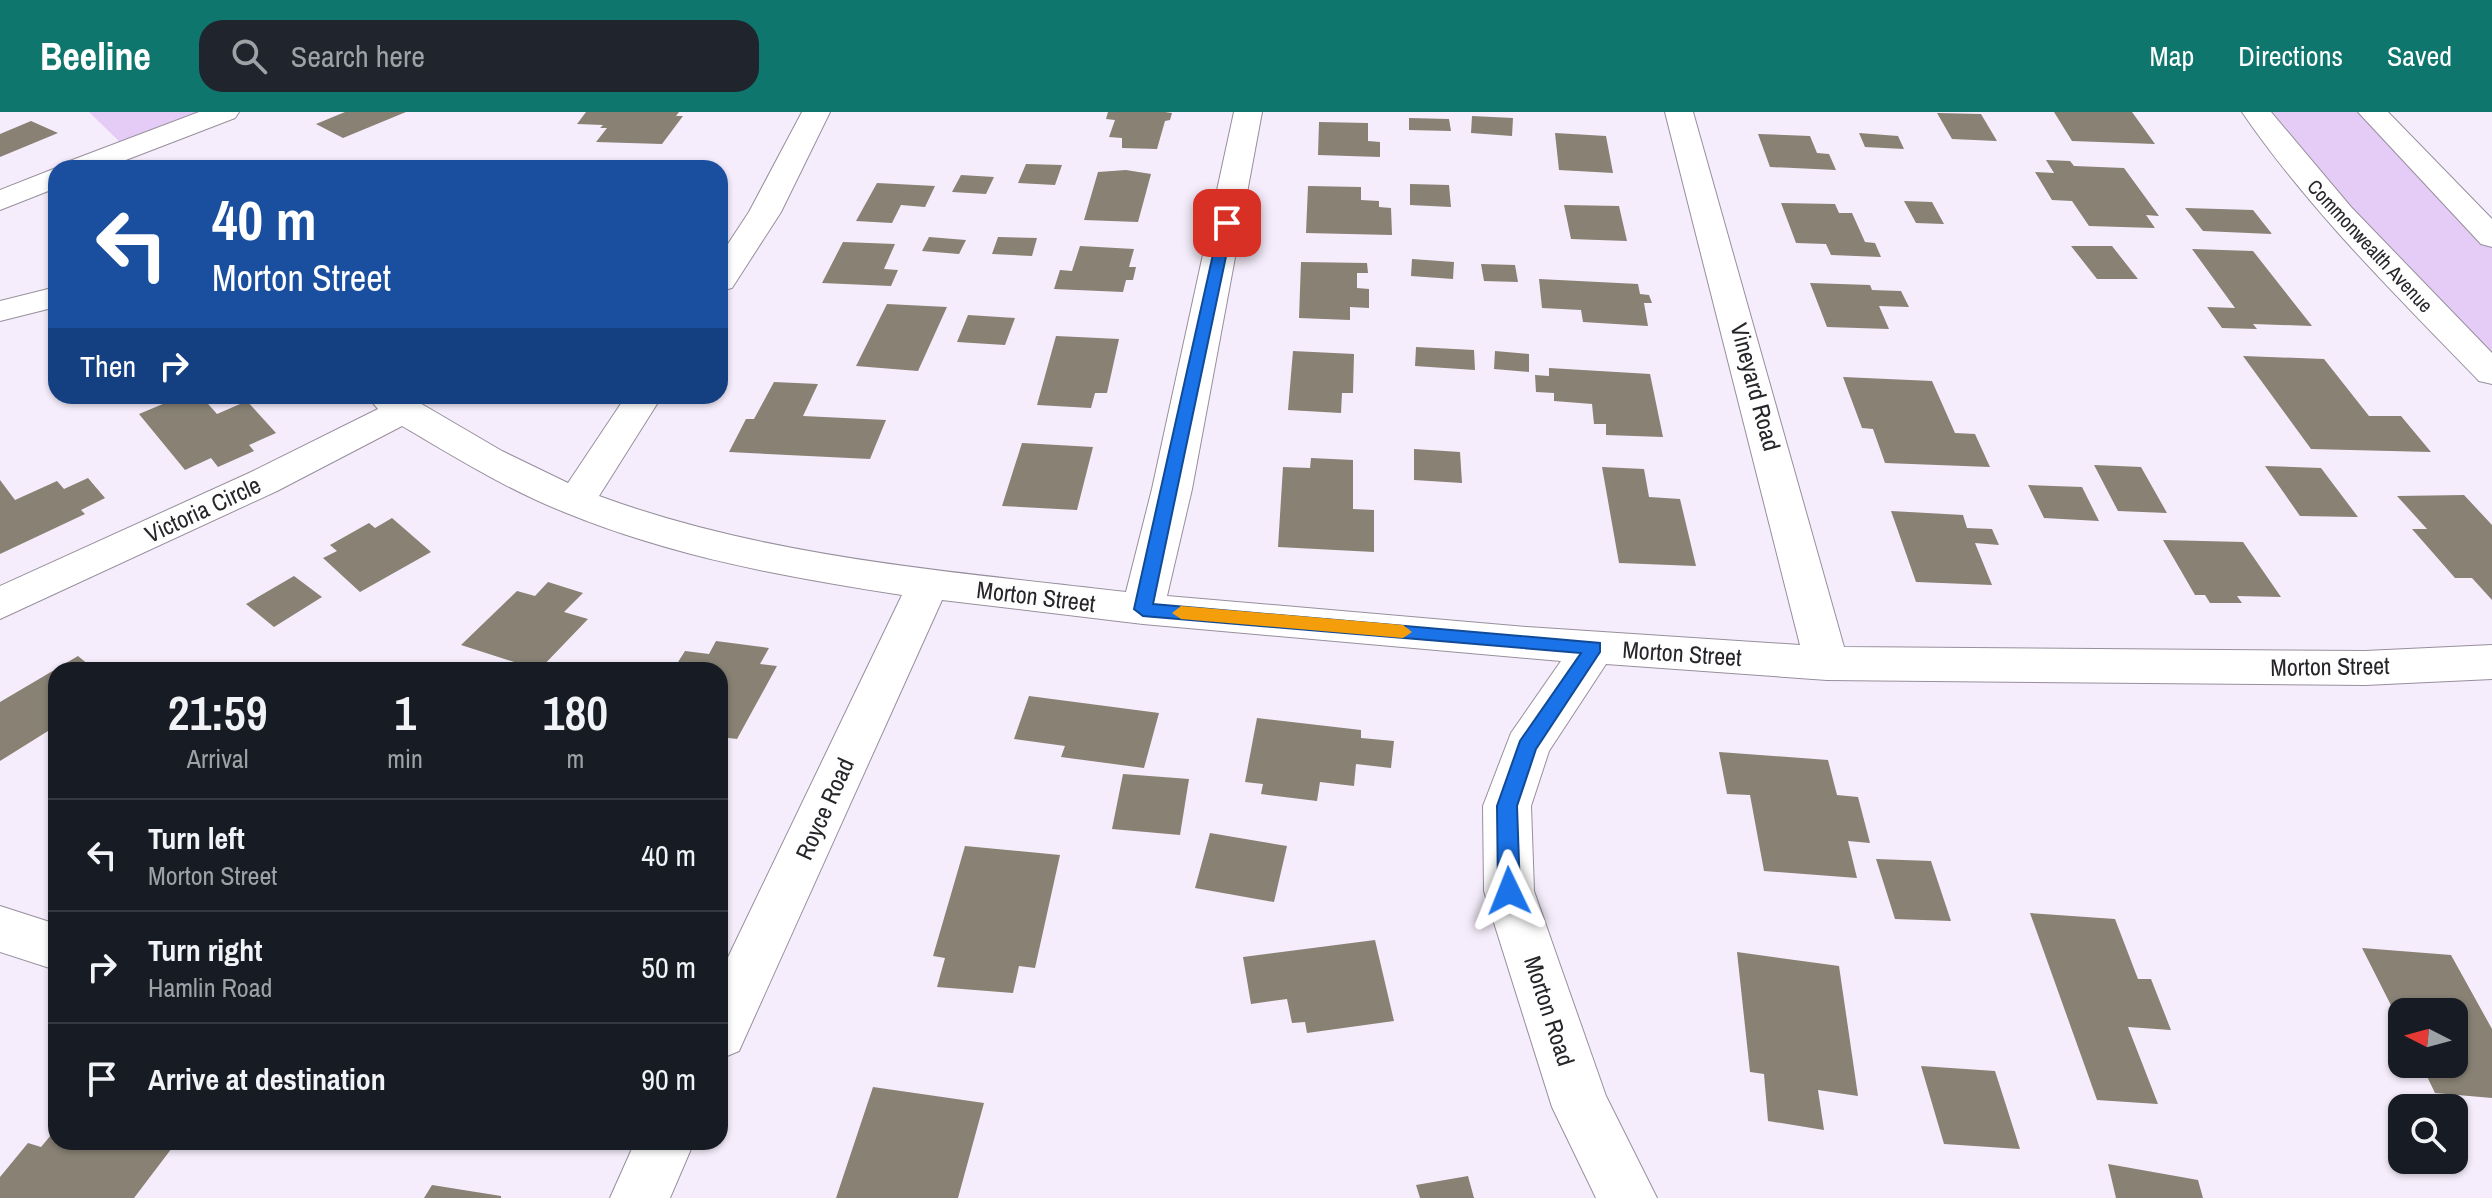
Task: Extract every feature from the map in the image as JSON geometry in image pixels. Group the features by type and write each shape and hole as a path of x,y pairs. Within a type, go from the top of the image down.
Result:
{"street":[{"path":"99,160 225,112"},
{"path":"728,269 765,212 816,112"},
{"path":"1143,609 1175,474 1248,112"},
{"name":"Vineyard Road","path":"1679,112 1827,663"},
{"name":"Commonwealth Avenue","path":"2256,112 2307,178 2410,291 2492,373"},
{"path":"2372,112 2492,237"},
{"path":"0,201 48,180"},
{"path":"0,311 48,299"},
{"name":"Morton Street","path":"394,404 488,460 575,502 645,528 758,558 928,584 1143,609 1594,648 1827,663 2365,668 2492,662"},
{"name":"Victoria Circle","path":"0,604 263,482 394,404"},
{"path":"575,502 639,404"},
{"name":"Royce Road","path":"728,1016 928,584"},
{"name":"Morton Road","path":"1594,648 1527,746 1507,806 1509,891 1581,1107 1627,1198"},
{"path":"0,929 48,944"}],"shaded area":[{"path":"89,112 225,112 126,148"},
{"path":"2256,112 2372,112 2492,237 2492,373"}],"building":[{"path":"345,112 406,112 343,138 316,124"},
{"path":"586,112 679,112 676,116 683,116 662,144 596,142 607,128 600,128 603,125 577,124"},
{"path":"1108,112 1172,113 1170,120 1165,121 1157,149 1122,148 1122,138 1109,137 1115,120 1106,119"},
{"path":"2054,112 2132,112 2155,144 2072,141"},
{"path":"1937,113 1981,114 1997,141 1952,139"},
{"path":"1472,116 1513,118 1512,136 1471,133"},
{"path":"1409,118 1449,119 1451,131 1409,130"},
{"path":"31,121 58,133 0,157 0,134"},
{"path":"1319,122 1368,123 1368,141 1380,142 1380,157 1318,155"},
{"path":"1555,133 1606,136 1613,173 1559,170"},
{"path":"1859,133 1898,136 1904,149 1865,147"},
{"path":"1758,134 1810,136 1817,153 1829,154 1836,170 1770,167"},
{"path":"2046,160 2070,161 2074,166 2124,168 2159,216 2146,215 2155,228 2089,226 2072,201 2052,200 2035,172 2054,173"},
{"path":"1026,164 1062,165 1055,185 1018,183"},
{"path":"1126,170 1151,174 1138,222 1084,220 1098,172"},
{"path":"961,175 994,177 986,194 952,192"},
{"path":"877,183 935,186 925,207 901,205 892,223 856,221"},
{"path":"1410,184 1449,185 1451,207 1410,205"},
{"path":"1308,186 1361,187 1361,200 1379,201 1379,207 1391,208 1392,235 1306,233"},
{"path":"1904,201 1932,202 1944,224 1916,223"},
{"path":"1781,203 1835,204 1839,213 1852,213 1865,242 1875,243 1881,257 1831,255 1826,244 1796,243"},
{"path":"1564,205 1619,206 1627,241 1571,239"},
{"path":"2185,208 2253,210 2272,234 2203,231"},
{"path":"929,237 966,240 959,254 922,251"},
{"path":"998,237 1037,238 1032,256 992,254"},
{"path":"843,242 895,244 884,269 898,270 891,286 822,283"},
{"path":"1080,246 1134,249 1129,267 1136,267 1133,280 1126,280 1123,292 1054,289 1060,270 1072,271"},
{"path":"2071,246 2112,246 2138,279 2097,279"},
{"path":"2192,249 2253,251 2312,326 2253,324 2257,329 2222,328 2207,307 2235,308"},
{"path":"1412,259 1454,262 1453,279 1411,276"},
{"path":"1301,262 1367,263 1368,273 1357,273 1357,288 1369,289 1369,308 1350,307 1350,320 1299,318"},
{"path":"1481,264 1515,265 1518,282 1484,281"},
{"path":"1539,279 1638,284 1640,294 1649,295 1652,303 1644,303 1648,326 1583,322 1581,310 1542,308"},
{"path":"1810,283 1870,285 1872,290 1901,291 1909,307 1879,306 1889,329 1827,327"},
{"path":"887,304 947,307 918,371 856,366"},
{"path":"968,315 1015,318 1005,345 957,342"},
{"path":"1056,336 1119,339 1107,393 1095,393 1091,408 1037,405"},
{"path":"1416,347 1474,350 1475,370 1415,366"},
{"path":"1293,351 1354,354 1353,393 1342,393 1341,413 1288,410"},
{"path":"1495,351 1529,354 1529,372 1494,369"},
{"path":"2243,356 2324,359 2369,416 2401,416 2431,452 2311,449"},
{"path":"1549,368 1650,374 1663,437 1606,435 1606,424 1594,424 1592,404 1554,401 1554,393 1536,392 1535,375 1549,376"},
{"path":"1843,377 1932,381 1955,433 1975,434 1990,467 1885,463 1873,429 1862,428"},
{"path":"774,382 818,384 803,416 886,420 870,459 729,452 746,419 754,419"},
{"path":"163,404 208,404 217,414 240,404 250,404 276,433 249,445 254,451 218,467 211,458 185,470 139,414"},
{"path":"1022,443 1093,447 1077,510 1002,506"},
{"path":"1414,449 1460,452 1462,483 1414,480"},
{"path":"1311,458 1353,460 1353,509 1374,510 1374,552 1278,547 1283,467 1310,468"},
{"path":"2094,465 2141,467 2167,513 2118,511"},
{"path":"2265,466 2321,468 2358,517 2300,516"},
{"path":"1602,467 1644,469 1649,497 1680,499 1696,566 1619,563"},
{"path":"88,478 105,498 81,510 85,514 0,554 0,480 15,500 57,481 64,489"},
{"path":"2028,485 2082,487 2099,521 2044,518"},
{"path":"2464,495 2492,525 2492,600 2472,578 2455,578 2412,529 2427,529 2397,496"},
{"path":"1891,511 1963,515 1967,528 1992,529 1999,545 1975,543 1992,585 1916,582"},
{"path":"392,518 431,552 360,592 323,558 337,551 330,545 369,523 375,528"},
{"path":"2163,540 2243,542 2281,597 2237,596 2242,603 2210,603 2205,595 2195,595"},
{"path":"294,576 322,597 274,627 246,604"},
{"path":"548,582 583,593 564,612 588,619 547,662 514,662 461,645 517,591 535,596"},
{"path":"716,641 769,648 760,664 777,666 737,739 728,738 728,662 678,662 685,651 709,654"},
{"path":"78,656 85,662 68,662"},
{"path":"48,674 48,731 0,761 0,702"},
{"path":"1029,696 1159,713 1144,768 1061,757 1065,746 1014,739"},
{"path":"1257,718 1361,730 1361,738 1394,741 1391,768 1356,764 1354,786 1320,782 1317,801 1261,794 1263,784 1245,782"},
{"path":"1719,752 1828,760 1837,795 1858,797 1870,843 1848,841 1857,878 1764,871 1750,795 1727,794"},
{"path":"1123,774 1189,779 1180,835 1112,829"},
{"path":"1210,833 1287,846 1274,902 1195,888"},
{"path":"965,846 1060,855 1035,968 1019,966 1013,993 937,987 945,958 933,956"},
{"path":"1876,859 1931,861 1951,921 1895,919"},
{"path":"2030,913 2115,919 2138,979 2151,979 2171,1030 2128,1027 2158,1104 2097,1100"},
{"path":"1375,940 1394,1021 1307,1033 1305,1022 1292,1023 1287,999 1251,1004 1243,957"},
{"path":"2362,948 2451,955 2492,1029 2492,1098 2435,1093 2428,1078 2468,1078 2468,998 2388,999"},
{"path":"1737,952 1839,966 1858,1096 1818,1090 1824,1130 1768,1121 1764,1074 1750,1072"},
{"path":"1921,1066 1995,1071 2020,1149 1944,1144"},
{"path":"873,1087 984,1103 958,1198 836,1198"},
{"path":"48,1139 48,1150 170,1150 134,1198 0,1198 0,1177 28,1143 41,1147"},
{"path":"2108,1164 2198,1180 2203,1198 2116,1198"},
{"path":"1468,1176 1474,1198 1420,1198 1416,1185"},
{"path":"432,1185 501,1196 501,1198 424,1198"}],"slow traffic":[{"path":"1181,613 1403,632"}],"route":[{"path":"1227,223 1172,489 1143,609 1594,648 1527,746 1507,806 1509,891"}]}
